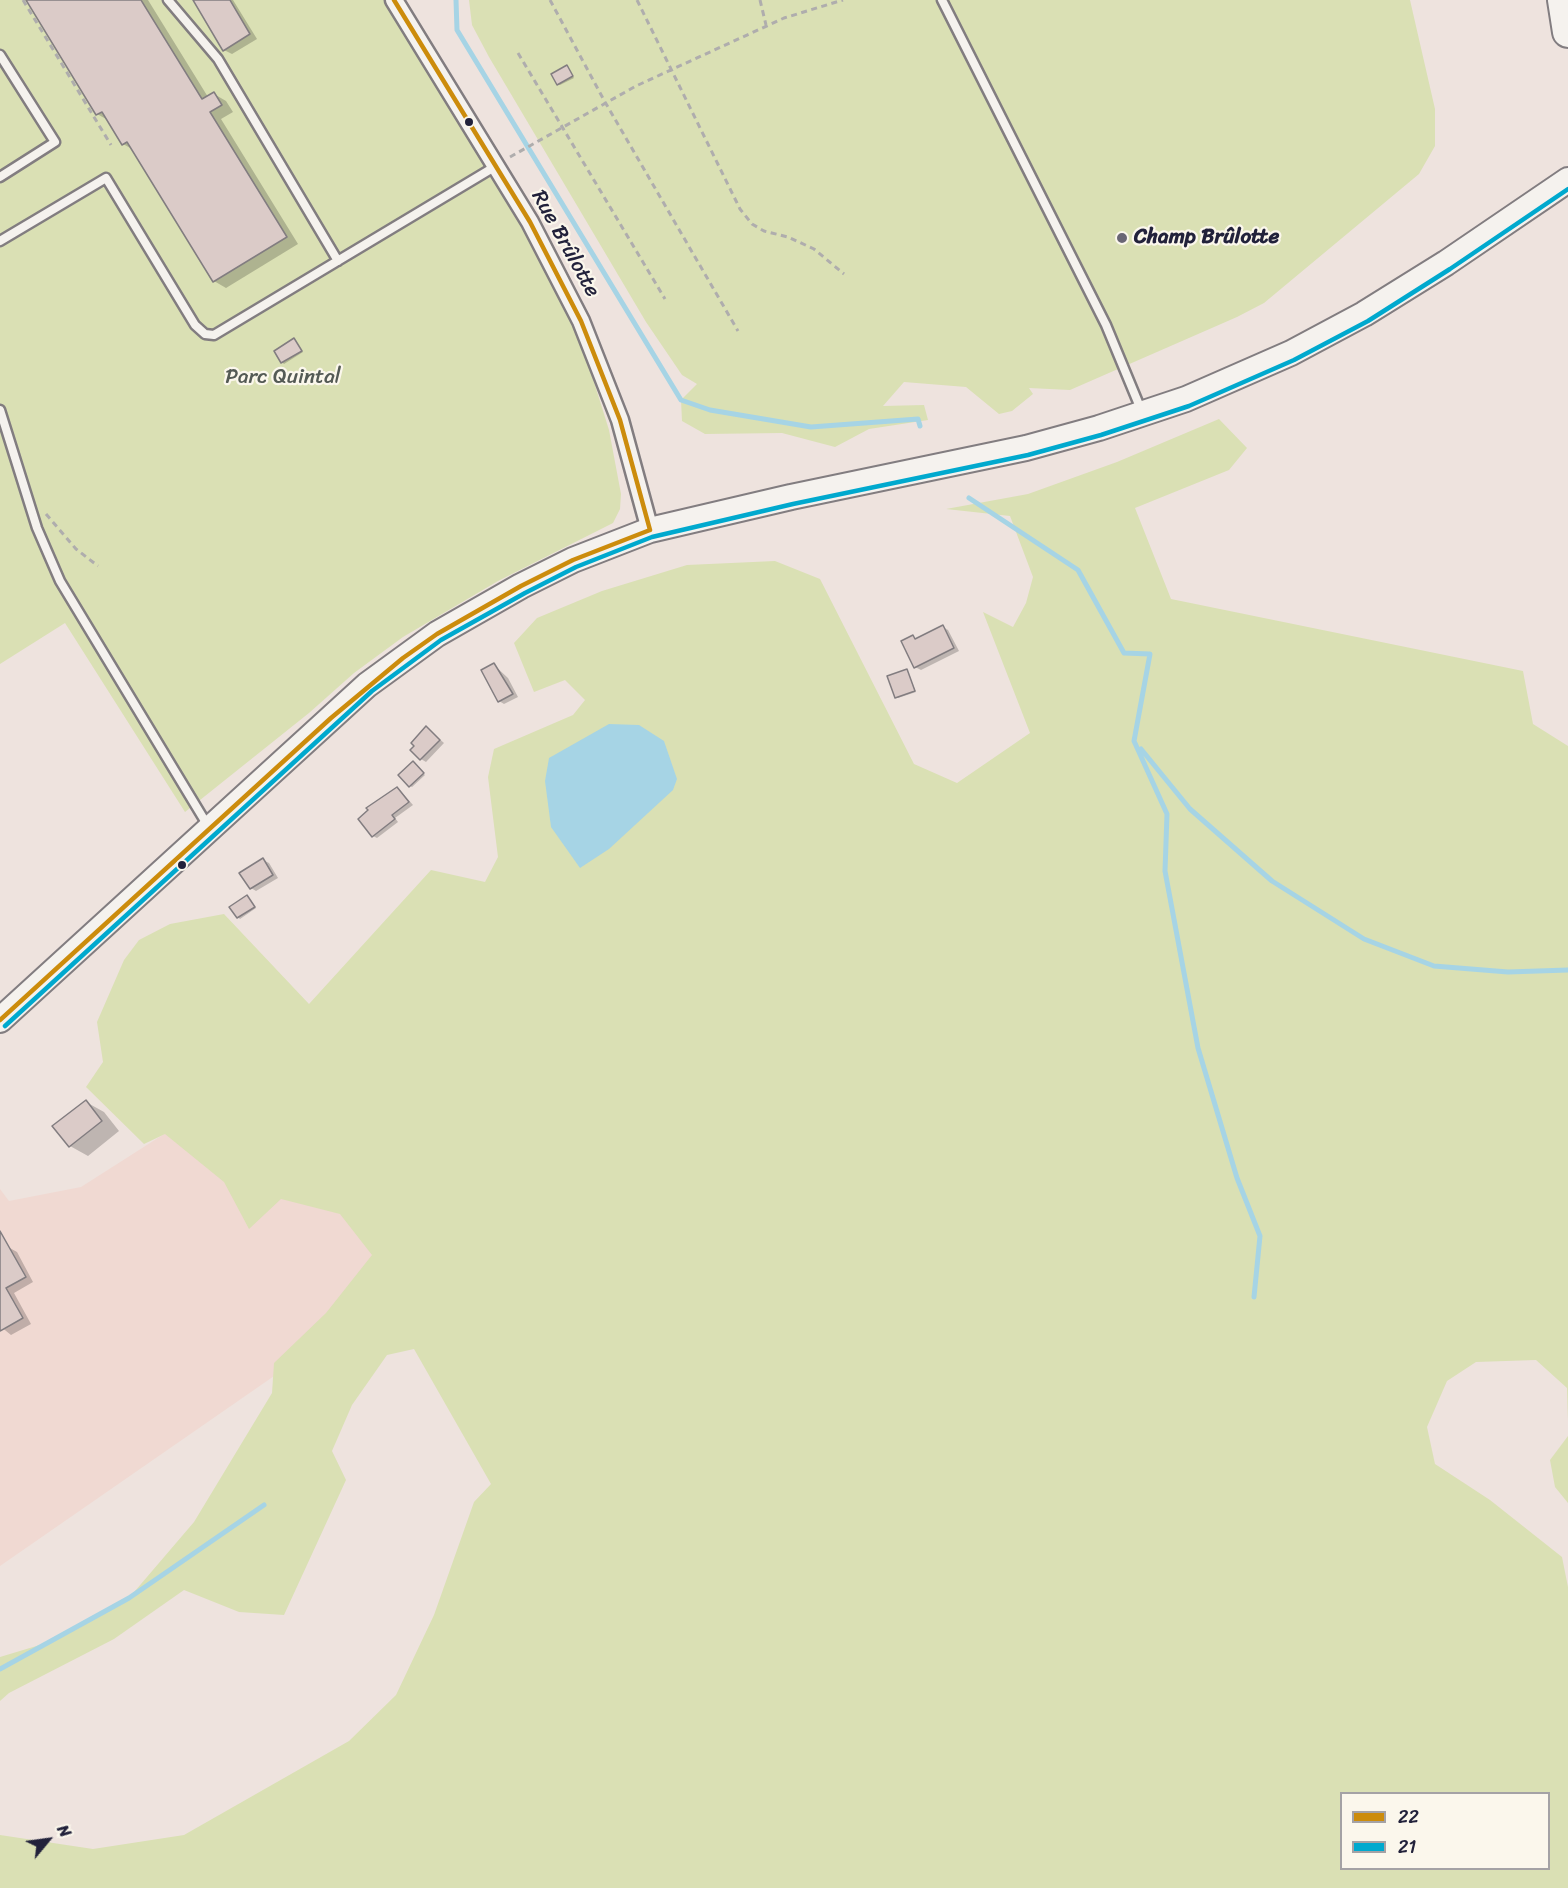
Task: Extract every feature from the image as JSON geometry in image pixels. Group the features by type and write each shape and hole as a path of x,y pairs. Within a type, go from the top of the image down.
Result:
{"highway":[{"path":"1563,0 1568,32"}],"street":[{"name":"Rue Brûlotte","path":"394,0 545,248 586,331 620,420 650,530"},
{"path":"0,1020 360,692 437,634 573,560 650,530 791,497 991,456 1143,414 1227,383 1328,334 1416,283 1563,184"}],"lane":[{"path":"168,0 218,59 338,261"},
{"path":"942,0 1096,305 1126,369 1143,414"},
{"path":"0,55 55,142 0,177"},
{"path":"0,241 106,178 195,325 206,334 214,335 496,166"},
{"path":"0,410 37,528 60,581 210,829"}],"path":[{"path":"23,0 111,145"},
{"path":"550,0 605,102 738,331"},
{"path":"637,0 740,209 752,224 814,249 844,274"},
{"path":"760,0 766,26"},
{"path":"496,166 605,102 671,70 692,63 766,26 843,0"},
{"path":"518,53 665,299"},
{"path":"25,490 76,549 98,566"}],"shaded area":[{"path":"263,1071 427,1270 0,1566 0,1189 9,1201 81,1187"}],"green space":[{"name":"Parc Quintal","path":"0,0 384,0 510,204 539,256 584,350 609,430 621,494 620,509 613,523 498,581 403,637 354,673 309,713 185,812 65,623 0,664"},
{"name":"Champ Brûlotte","path":"469,0 1410,0 1435,109 1435,146 1419,174 1264,303 1070,390 1029,388 1033,394 1012,411 999,414 966,387 904,382 883,406 924,405 928,420 869,429 835,447 782,433 705,434 682,421 681,400 697,384 682,375 646,322 489,57 472,25"},
{"path":"1219,419 1247,448 1229,470 1135,508 1171,599 1523,671 1533,724 1568,746 1568,1421 1567,1388 1536,1360 1476,1362 1447,1381 1427,1427 1435,1464 1490,1500 1562,1557 1568,1587 1568,1888 0,1888 0,1835 93,1849 184,1835 349,1741 396,1695 434,1615 474,1502 491,1484 414,1349 387,1355 352,1405 332,1451 346,1480 284,1615 239,1612 184,1590 114,1639 9,1693 0,1701 0,1657 53,1641 129,1598 194,1522 272,1393 274,1363 326,1313 372,1255 340,1214 281,1199 249,1229 224,1182 165,1134 144,1144 86,1087 103,1062 97,1022 124,960 139,940 170,924 224,914 309,1004 431,870 485,882 498,857 488,777 494,749 573,715 585,700 565,680 534,692 514,643 537,618 602,591 687,565 775,561 820,579 914,764 957,783 1030,733 983,612 1013,627 1026,603 1033,577 1010,516 946,509 1028,494 1117,462"},
{"path":"1568,1436 1568,1503 1555,1487 1550,1460"}],"water":[{"path":"609,724 639,725 664,741 677,779 673,790 609,849 580,868 551,827 545,781 549,758"}],"building":[{"path":"26,0 141,0 202,99 214,92 222,105 210,112 287,237 213,282 127,142 122,145 102,112 96,115"},
{"path":"193,0 230,0 250,34 223,51"},
{"path":"567,65 573,76 557,85 551,74"},
{"path":"294,338 302,351 281,363 274,351"},
{"path":"943,625 954,648 914,668 901,641 913,635 915,639"},
{"path":"494,663 513,694 498,702 481,670"},
{"path":"907,669 915,691 895,698 887,676"},
{"path":"426,726 440,740 420,760 410,750 414,746 411,743"},
{"path":"413,761 424,773 409,787 398,775"},
{"path":"397,787 409,802 392,815 395,819 372,837 358,819 368,810 366,808"},
{"path":"263,858 273,875 250,889 239,873"},
{"path":"247,895 255,907 237,918 229,907"},
{"path":"86,1100 102,1121 69,1147 52,1126"},
{"path":"0,1231 26,1277 6,1288 23,1318 0,1331"}],"waterway":[{"path":"456,0 457,30 681,400 710,410 811,427 918,419 920,426"},
{"path":"969,498 1078,570 1124,653 1150,654 1134,741 1167,814 1165,871 1198,1048 1237,1178 1260,1236 1254,1297"},
{"path":"1141,749 1190,809 1272,881 1364,939 1434,966 1508,972 1568,970"},
{"path":"0,1669 129,1598 264,1505"}],"transit line":[{"name":"22","path":"394,0 530,222 581,321 620,420 650,530"},
{"name":"21","path":"5,1026 372,691 441,640 525,593 576,567 652,537 793,504 1028,455 1101,435 1189,406 1294,360 1368,321 1568,189"},
{"name":"22","path":"0,1020 331,718 403,658 437,634 521,586 573,560 650,530"}],"place":[{"name":"Champ Brûlotte","path":"1122,238"}]}
